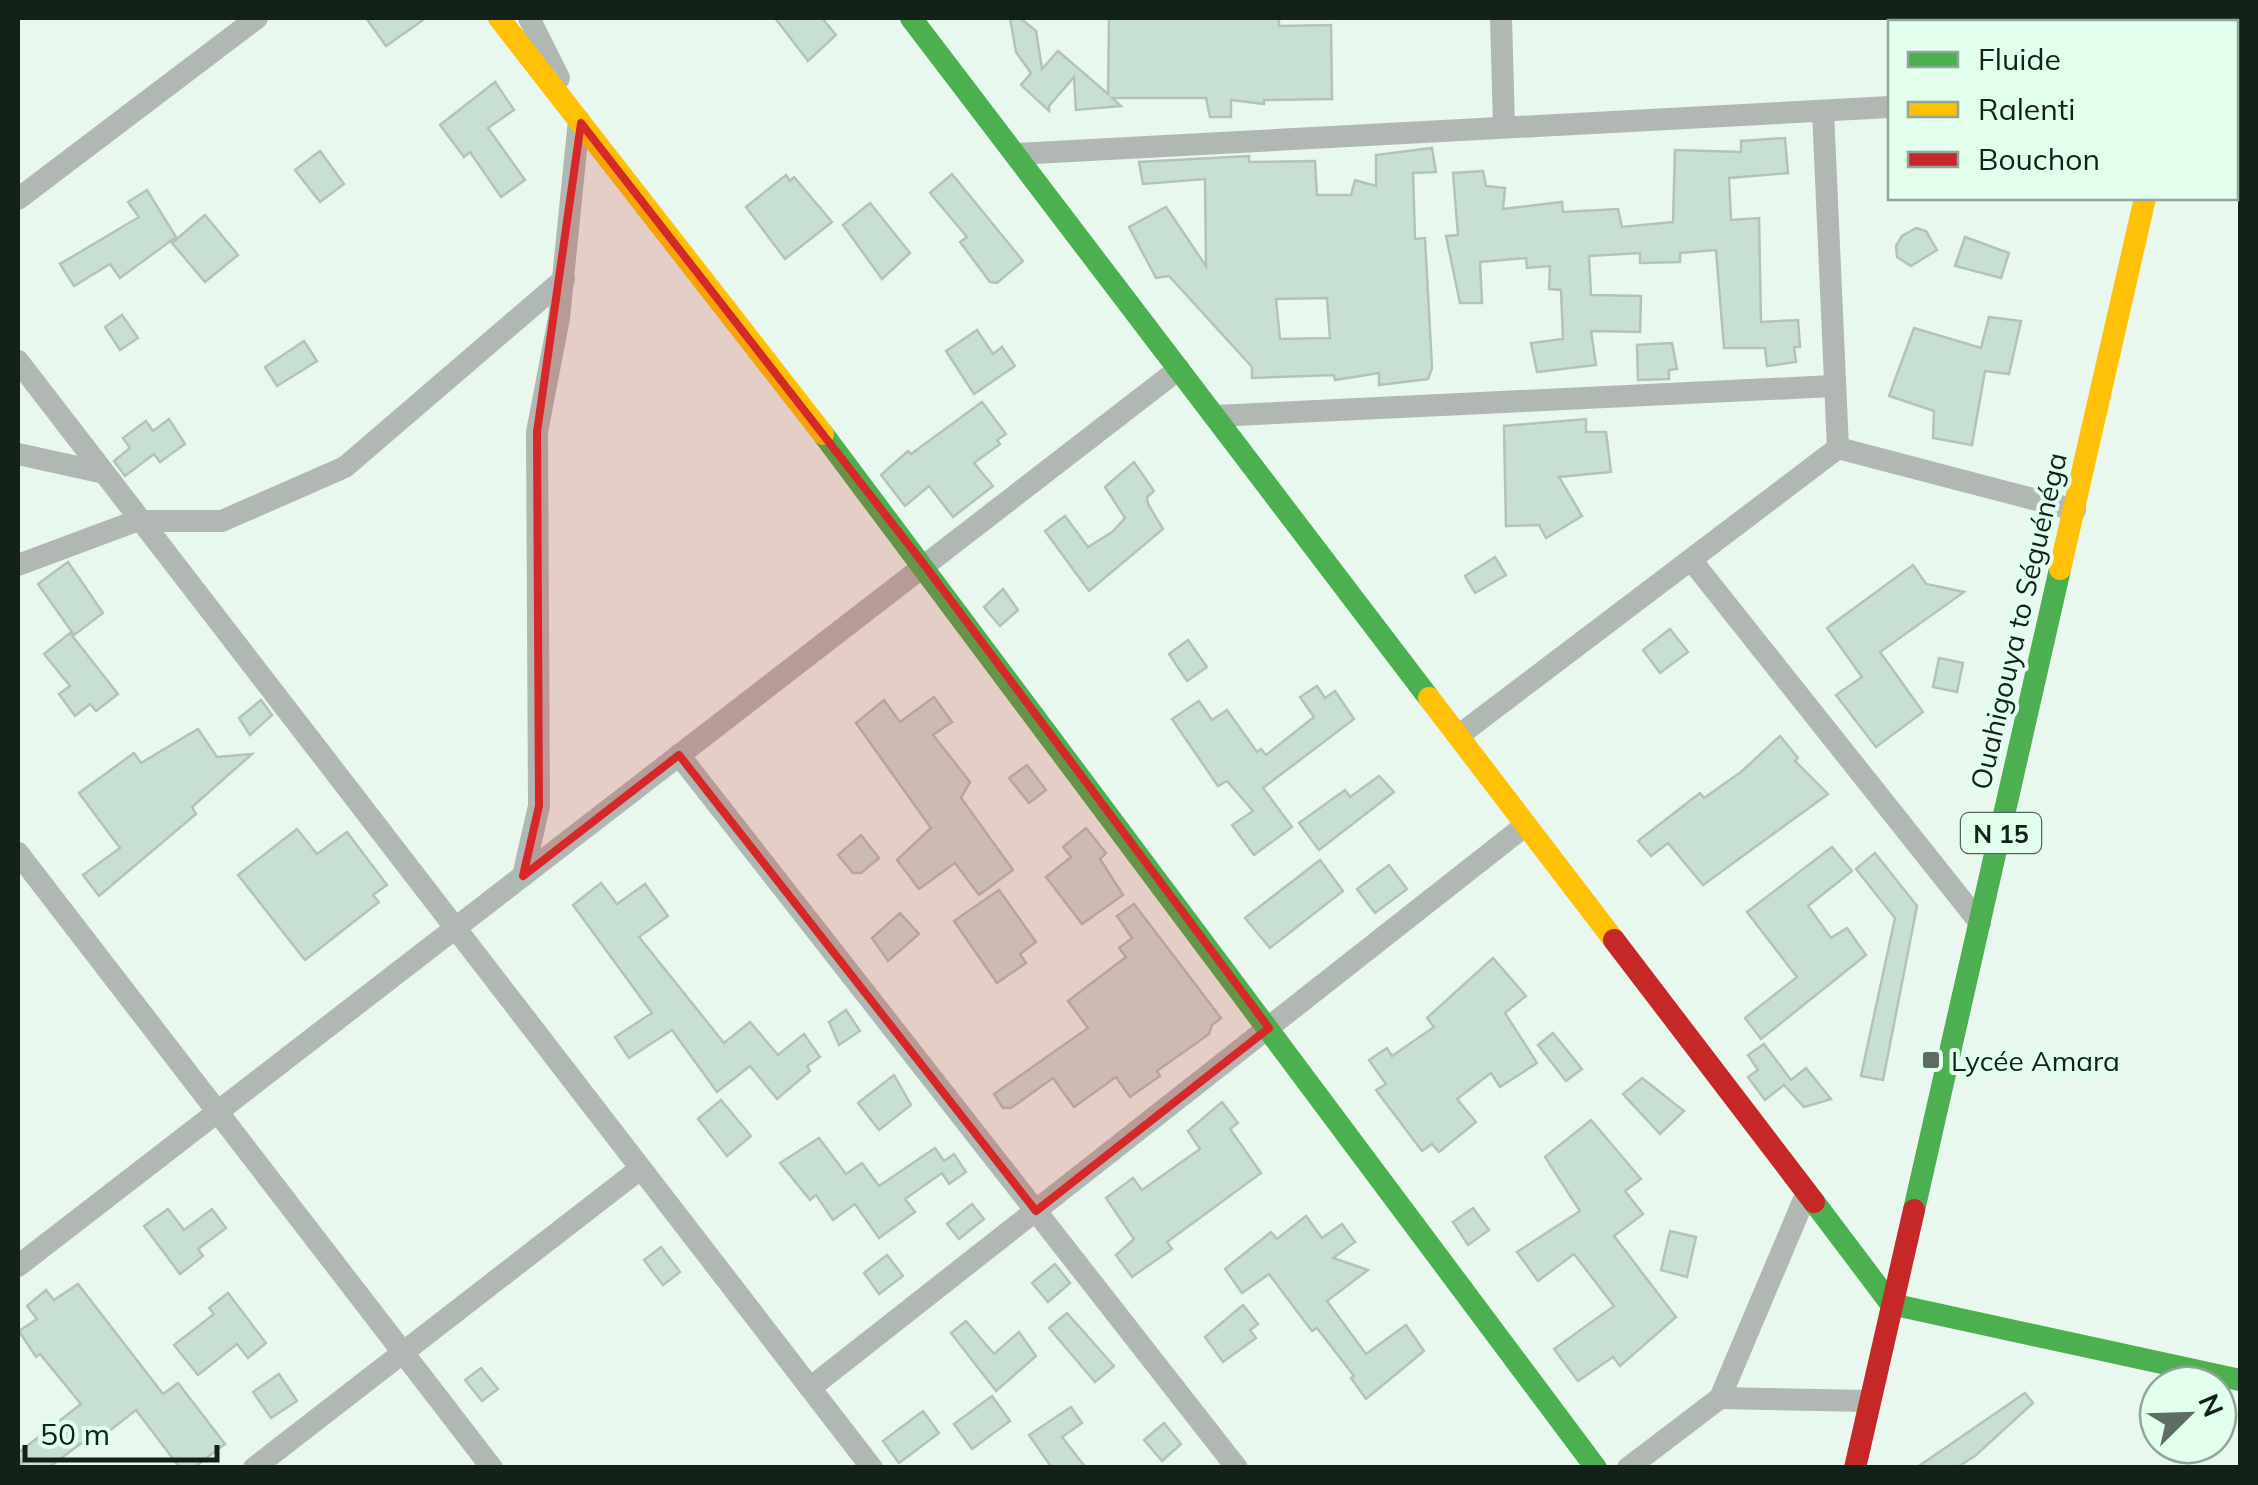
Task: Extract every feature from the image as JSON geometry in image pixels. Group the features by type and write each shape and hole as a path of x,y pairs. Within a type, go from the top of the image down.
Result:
{"street":[{"path":"18,199 257,18"},
{"path":"499,18 926,567 1596,1468"},
{"path":"523,876 539,806 536,432 564,279 581,123 528,18"},
{"path":"911,18 1805,1197 1891,1304 2240,1380"},
{"path":"1501,18 1504,126"},
{"path":"1015,154 1888,106"},
{"path":"1824,110 1838,448"},
{"name":"Ouahigouya to Séguénéga","path":"1854,1468 2145,200"},
{"path":"18,564 136,521 222,520 345,467 564,279"},
{"path":"18,361 136,521 872,1468"},
{"path":"18,1266 1179,369"},
{"path":"1214,416 1833,386"},
{"path":"1838,448 2074,510"},
{"path":"1458,736 1838,448"},
{"path":"18,454 100,472"},
{"path":"1692,560 1980,923"},
{"path":"679,755 1238,1468"},
{"path":"810,1388 1526,825"},
{"path":"18,853 492,1468"},
{"path":"254,1468 640,1169"},
{"path":"1628,1468 1720,1398 1805,1197"},
{"path":"1720,1398 1869,1401"}],"highlighted area":[{"path":"581,123 926,567 1269,1028 1036,1211 679,755 523,876 539,806 537,432"}],"building":[{"path":"366,18 426,18 386,46"},
{"path":"775,18 822,18 836,35 808,61"},
{"path":"1010,18 1020,18 1036,31 1042,69 1058,51 1108,94 1109,18 1279,18 1279,26 1331,25 1332,99 1264,100 1264,104 1231,100 1231,117 1210,117 1206,98 1112,98 1121,106 1076,110 1074,77 1049,111 1021,85 1031,73 1016,52"},
{"path":"495,82 514,110 488,128 525,180 501,197 470,152 464,157 440,125"},
{"path":"1785,138 1788,173 1729,178 1731,220 1759,218 1761,322 1798,320 1800,347 1794,347 1796,362 1767,366 1765,348 1724,348 1716,250 1680,253 1680,262 1640,263 1640,253 1589,256 1591,295 1641,296 1640,332 1591,331 1596,365 1537,372 1531,343 1563,339 1561,290 1549,289 1550,266 1527,268 1526,258 1480,262 1482,303 1460,303 1446,236 1458,235 1453,173 1483,171 1486,186 1505,188 1503,209 1562,202 1563,212 1618,209 1622,227 1673,222 1675,150 1741,152 1741,141"},
{"path":"1432,148 1436,172 1413,173 1415,239 1425,238 1432,368 1428,379 1379,385 1379,373 1335,380 1334,375 1252,378 1252,367 1169,276 1156,278 1129,227 1166,207 1206,266 1205,179 1143,184 1139,162 1249,156 1249,162 1315,161 1317,195 1351,195 1355,180 1376,186 1376,155","holes":["1327,298 1330,338 1280,339 1276,299"]},
{"path":"320,151 344,184 320,202 295,170"},
{"path":"952,174 1023,261 997,283 990,282 960,242 967,237 930,193"},
{"path":"786,175 790,181 794,177 832,222 785,259 746,207"},
{"path":"147,190 176,237 120,278 110,264 74,286 60,264 139,217 128,202"},
{"path":"870,203 910,253 882,279 843,225"},
{"path":"205,215 238,255 205,282 172,243"},
{"path":"1916,228 1926,231 1937,250 1911,266 1897,257 1896,246 1902,236"},
{"path":"1965,237 2009,253 2001,278 1955,266"},
{"path":"122,315 138,338 120,350 105,327"},
{"path":"1989,317 2021,321 2009,374 1985,371 1972,445 1933,438 1934,411 1889,396 1914,328 1981,348"},
{"path":"977,330 993,354 1002,347 1015,366 974,394 946,351"},
{"path":"304,341 317,361 277,386 265,367"},
{"path":"1672,343 1677,369 1669,370 1669,379 1638,380 1637,345"},
{"path":"982,402 1006,434 997,440 1000,444 974,463 993,486 953,517 929,486 905,506 881,475 908,451 911,454"},
{"path":"169,419 185,444 160,462 154,454 125,476 114,461 130,448 123,438 146,421 153,431"},
{"path":"1586,419 1586,432 1606,432 1611,472 1559,477 1582,516 1546,538 1539,525 1506,526 1504,426"},
{"path":"1134,462 1154,491 1147,497 1148,504 1163,529 1089,591 1045,531 1065,516 1088,547 1112,532 1125,518 1105,487"},
{"path":"1495,557 1506,575 1475,593 1465,576"},
{"path":"68,562 103,613 74,635 38,584"},
{"path":"1913,565 1926,584 1964,592 1880,652 1923,712 1876,747 1836,695 1862,677 1827,628"},
{"path":"1003,589 1018,610 1000,626 984,607"},
{"path":"1670,629 1688,652 1660,673 1643,650"},
{"path":"70,633 118,694 96,711 90,704 75,716 59,694 70,686 44,654"},
{"path":"1188,640 1207,667 1187,681 1169,654"},
{"path":"1939,658 1963,663 1957,692 1933,687"},
{"path":"1317,686 1325,698 1335,691 1354,719 1263,788 1292,827 1254,855 1232,825 1253,811 1227,781 1218,786 1172,719 1199,701 1212,720 1227,710 1257,752 1261,749 1266,755 1314,717 1300,697"},
{"path":"934,697 952,722 933,735 970,782 961,798 1013,870 979,895 955,863 919,889 897,860 931,828 856,723 884,700 900,722"},
{"path":"261,700 272,715 250,735 239,718"},
{"path":"198,729 217,757 252,754 192,807 196,814 99,896 83,875 120,848 79,793 134,753 141,763"},
{"path":"1780,736 1798,758 1795,761 1828,794 1703,885 1668,843 1651,856 1638,841 1700,793 1704,798 1741,772"},
{"path":"1027,765 1046,790 1029,803 1009,778"},
{"path":"1379,776 1394,792 1319,850 1299,823 1345,790 1350,797"},
{"path":"1086,828 1106,853 1100,859 1123,895 1082,924 1046,877 1071,857 1063,847"},
{"path":"297,829 317,854 347,832 387,885 373,895 379,902 305,960 238,875"},
{"path":"861,835 879,858 861,873 853,873 838,855"},
{"path":"1832,847 1852,871 1808,906 1831,938 1847,928 1866,955 1761,1039 1745,1018 1797,977 1747,912"},
{"path":"1875,853 1917,906 1883,1080 1861,1076 1895,918 1856,869"},
{"path":"1320,860 1343,891 1270,948 1245,918"},
{"path":"1389,865 1407,889 1375,913 1357,889"},
{"path":"601,883 617,904 645,884 668,916 639,937 724,1043 750,1022 778,1055 804,1034 820,1057 807,1066 810,1071 777,1099 750,1066 717,1092 672,1030 629,1058 615,1037 652,1013 573,905"},
{"path":"999,890 1036,942 1020,954 1026,963 997,983 954,921"},
{"path":"1134,904 1221,1018 1209,1034 1157,1071 1160,1076 1130,1097 1116,1077 1074,1107 1053,1078 1011,1108 1003,1108 994,1094 1088,1028 1068,1001 1126,957 1119,948 1132,938 1117,916"},
{"path":"900,913 919,934 888,961 872,938"},
{"path":"1493,958 1526,996 1505,1013 1537,1063 1500,1087 1491,1073 1457,1099 1476,1122 1439,1152 1432,1144 1422,1151 1376,1090 1386,1084 1369,1060 1387,1048 1392,1056 1434,1027 1427,1018"},
{"path":"846,1010 860,1031 839,1045 829,1022"},
{"path":"1553,1033 1582,1069 1566,1081 1538,1045"},
{"path":"1764,1044 1791,1080 1806,1068 1831,1099 1804,1107 1784,1085 1765,1100 1748,1077 1758,1070 1748,1055"},
{"path":"894,1075 911,1105 879,1130 858,1103"},
{"path":"1642,1078 1684,1111 1660,1134 1623,1094"},
{"path":"721,1100 751,1136 727,1156 698,1119"},
{"path":"1222,1102 1238,1123 1230,1129 1261,1173 1167,1242 1172,1249 1132,1277 1116,1255 1134,1239 1106,1198 1133,1178 1142,1190 1200,1149 1188,1131"},
{"path":"1591,1120 1641,1179 1625,1191 1643,1214 1614,1236 1676,1317 1620,1366 1613,1357 1578,1381 1554,1349 1614,1306 1574,1254 1538,1281 1517,1252 1580,1211 1545,1157"},
{"path":"819,1138 846,1174 862,1163 879,1186 935,1148 944,1161 954,1154 966,1172 949,1184 942,1173 905,1199 915,1212 879,1238 855,1204 833,1220 816,1195 810,1200 780,1163"},
{"path":"972,1204 984,1219 959,1239 947,1224"},
{"path":"1473,1208 1489,1230 1468,1245 1453,1222"},
{"path":"168,1209 184,1230 212,1209 226,1228 198,1249 203,1256 180,1274 144,1226"},
{"path":"1306,1216 1322,1238 1342,1224 1355,1242 1333,1258 1368,1270 1327,1301 1366,1354 1406,1325 1424,1351 1366,1399 1351,1378 1354,1376 1317,1328 1312,1331 1269,1274 1242,1293 1225,1269 1271,1232 1277,1239"},
{"path":"1670,1231 1696,1237 1687,1277 1661,1270"},
{"path":"661,1247 680,1272 663,1285 644,1260"},
{"path":"887,1255 903,1276 879,1294 864,1273"},
{"path":"1055,1264 1070,1283 1048,1302 1032,1283"},
{"path":"78,1284 163,1394 178,1383 225,1444 193,1468 180,1468 136,1410 103,1436 99,1430 48,1468 23,1468 18,1453 81,1404 40,1354 36,1357 19,1331 37,1319 27,1306 46,1290 54,1300"},
{"path":"228,1293 266,1343 248,1358 237,1344 198,1375 174,1345 214,1314 209,1308"},
{"path":"1243,1305 1258,1324 1250,1330 1256,1338 1223,1362 1205,1337"},
{"path":"1067,1313 1114,1366 1095,1382 1049,1328"},
{"path":"966,1321 994,1354 1019,1332 1036,1356 996,1391 951,1333"},
{"path":"481,1368 498,1389 482,1401 465,1380"},
{"path":"279,1374 297,1401 271,1418 253,1392"},
{"path":"2025,1393 2033,1403 1975,1456 1956,1468 1916,1468"},
{"path":"992,1396 1010,1421 972,1449 954,1424"},
{"path":"1071,1407 1082,1423 1062,1437 1086,1468 1052,1468 1029,1435"},
{"path":"923,1411 939,1433 899,1463 883,1441"},
{"path":"1164,1423 1181,1444 1162,1461 1144,1440"}],"traffic: fast":[{"path":"911,18 1429,698"},
{"path":"823,434 1596,1468"},
{"path":"1914,1210 2060,569"},
{"path":"1814,1202 1891,1304 2240,1380"}],"traffic: slow":[{"path":"499,18 823,434"},
{"path":"2060,569 2145,200"},
{"path":"1429,698 1614,940"}],"traffic: jam":[{"path":"1614,940 1814,1202"},
{"path":"1855,1468 1914,1210"}],"place":[{"name":"Lycée Amara","path":"1931,1060"}]}
